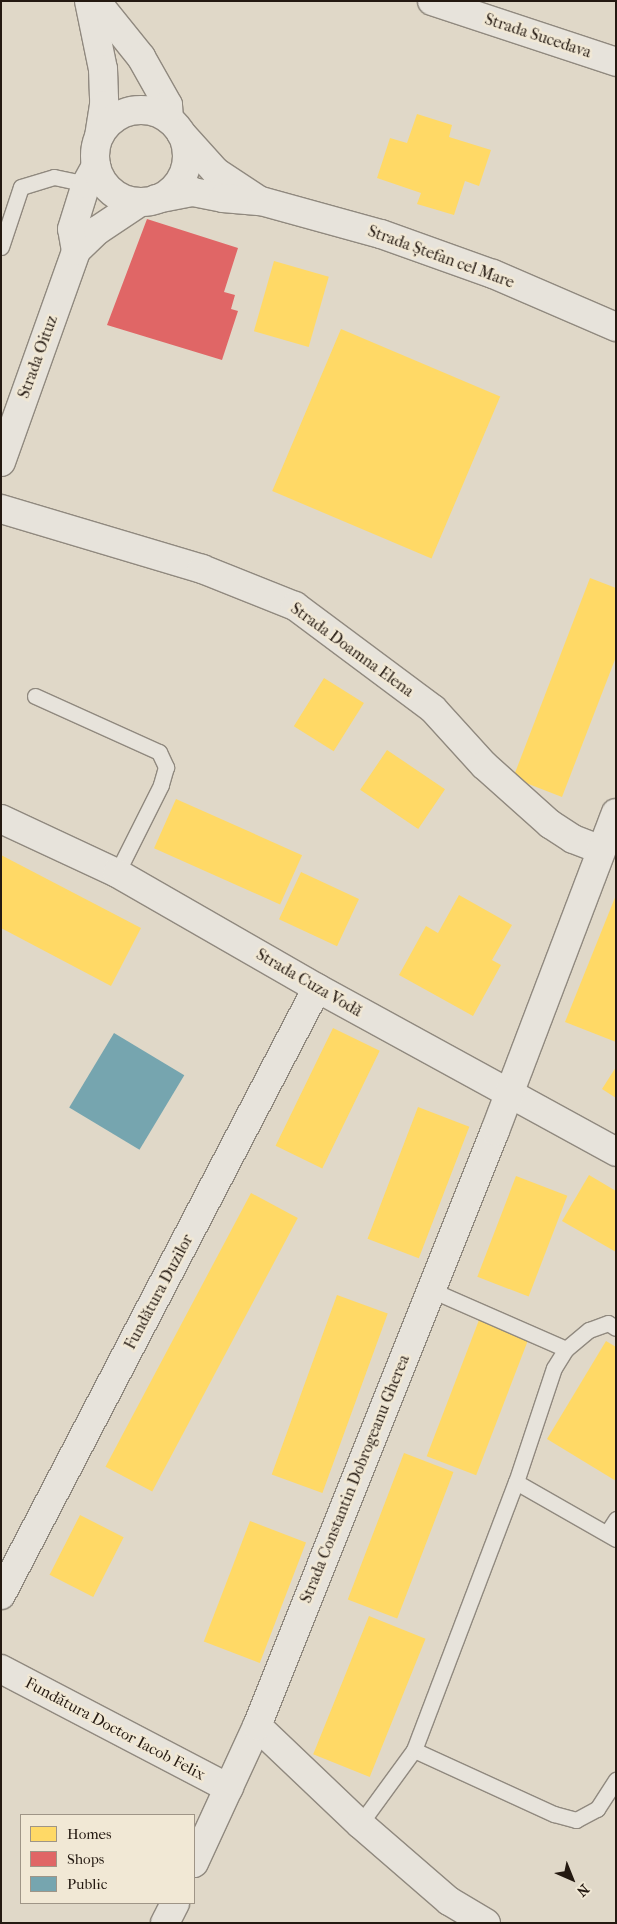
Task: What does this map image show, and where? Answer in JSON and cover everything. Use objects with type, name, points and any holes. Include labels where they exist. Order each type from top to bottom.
[{"type":"street","points":[[89,1],[103,69],[104,105],[100,136],[91,175],[102,180],[112,192],[125,199],[148,200],[168,193],[184,171],[185,145],[174,126],[168,105],[141,57],[96,1]]},
{"type":"street","name":"Strada Sucedava","points":[[432,1],[616,62]]},
{"type":"street","points":[[100,136],[107,124],[118,116],[130,111],[144,110],[157,113],[174,126]]},
{"type":"street","name":"Strada Ștefan cel Mare","points":[[174,126],[216,172],[261,201]]},
{"type":"street","name":"Strada Oituz","points":[[76,251],[72,230],[91,175]]},
{"type":"street","name":"Strada Ștefan cel Mare","points":[[148,200],[193,192],[224,198],[261,201],[381,234],[493,274],[616,327]]},
{"type":"street","name":"Strada Oituz","points":[[3,451],[76,251],[98,230],[148,200]]},
{"type":"street","name":"Strada Doamna Elena","points":[[1,509],[202,569],[295,606],[433,709],[484,765],[550,824],[573,839],[601,850]]},
{"type":"street","name":"Strada Constantin Dobrogeanu Gherea","points":[[195,1861],[257,1726],[510,1092],[616,813]]},
{"type":"street","name":"Strada Cuza Vodă","points":[[1,819],[117,874],[466,1071],[510,1092],[616,1152]]},
{"type":"street","name":"Fundătura Duzilor","points":[[1,1595],[318,988]]},
{"type":"street","name":"Fundătura Doctor Iacob Felix","points":[[1,1669],[230,1788]]},
{"type":"street","points":[[257,1726],[360,1824],[449,1901],[486,1923]]},
{"type":"street","points":[[165,1923],[174,1904]]},
{"type":"lane","points":[[1,247],[21,187],[54,177],[91,175]]},
{"type":"lane","points":[[35,696],[159,752],[166,767],[161,785],[117,874]]},
{"type":"lane","points":[[431,1290],[566,1348]]},
{"type":"lane","points":[[360,1824],[414,1750],[516,1482],[554,1368],[566,1348],[588,1330],[608,1323],[616,1328]]},
{"type":"lane","points":[[516,1482],[612,1536],[616,1519]]},
{"type":"lane","points":[[414,1750],[554,1814],[576,1820],[597,1809],[616,1780]]},
{"type":"building: Homes","points":[[417,114],[452,125],[449,137],[491,150],[479,186],[465,181],[454,215],[417,204],[421,193],[377,178],[390,138],[407,143]]},
{"type":"building: Homes","points":[[274,261],[329,277],[309,347],[254,331]]},
{"type":"building: Homes","points":[[341,329],[500,397],[431,559],[272,491]]},
{"type":"building: Homes","points":[[590,578],[616,588],[616,657],[562,797],[513,778]]},
{"type":"building: Homes","points":[[324,678],[364,703],[334,751],[294,726]]},
{"type":"building: Homes","points":[[387,750],[445,789],[418,829],[360,790]]},
{"type":"building: Homes","points":[[176,799],[302,855],[280,904],[154,848]]},
{"type":"building: Homes","points":[[1,855],[141,928],[111,986],[1,928]]},
{"type":"building: Homes","points":[[301,872],[359,899],[337,946],[279,919]]},
{"type":"building: Homes","points":[[459,895],[512,925],[492,960],[501,965],[473,1016],[399,975],[426,926],[438,933]]},
{"type":"building: Homes","points":[[616,895],[616,1042],[565,1022]]},
{"type":"building: Homes","points":[[333,1028],[380,1051],[322,1169],[276,1146]]},
{"type":"building: Homes","points":[[616,1067],[616,1098],[602,1089]]},
{"type":"building: Homes","points":[[418,1107],[469,1127],[419,1258],[367,1239]]},
{"type":"building: Homes","points":[[589,1175],[616,1191],[616,1252],[562,1221]]},
{"type":"building: Homes","points":[[516,1176],[567,1196],[529,1297],[477,1277]]},
{"type":"building: Homes","points":[[251,1193],[298,1218],[152,1492],[105,1467]]},
{"type":"building: Homes","points":[[337,1295],[388,1313],[322,1493],[272,1474]]},
{"type":"building: Homes","points":[[479,1320],[528,1339],[476,1475],[427,1456]]},
{"type":"building: Homes","points":[[606,1341],[616,1347],[616,1481],[547,1439]]},
{"type":"building: Homes","points":[[404,1453],[453,1472],[397,1619],[348,1600]]},
{"type":"building: Homes","points":[[80,1515],[124,1537],[93,1597],[50,1575]]},
{"type":"building: Homes","points":[[250,1521],[306,1543],[260,1663],[204,1641]]},
{"type":"building: Homes","points":[[369,1616],[426,1639],[370,1777],[313,1754]]},
{"type":"building: Shops","points":[[147,219],[238,248],[224,292],[235,295],[231,309],[238,311],[222,360],[107,325]]},
{"type":"building: Public","points":[[114,1033],[184,1075],[139,1150],[69,1108]]}]
